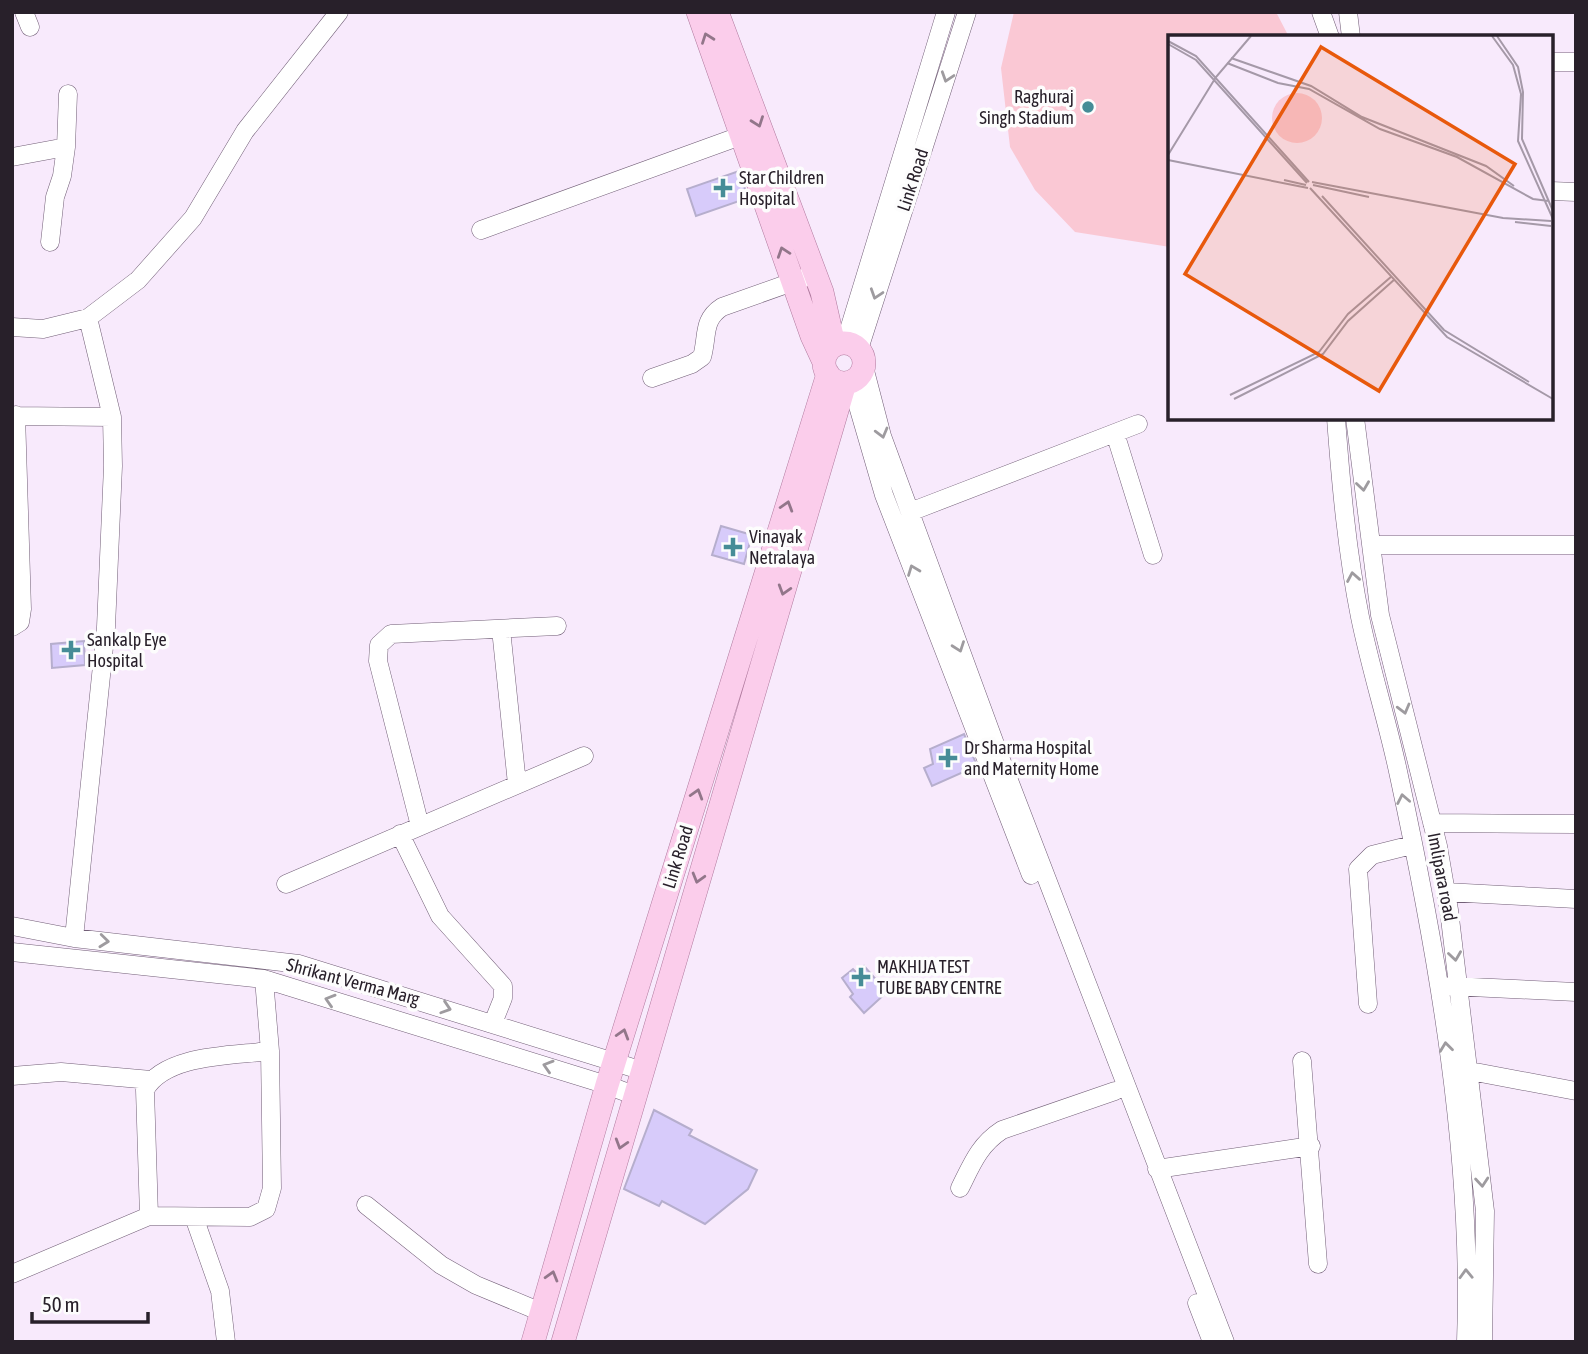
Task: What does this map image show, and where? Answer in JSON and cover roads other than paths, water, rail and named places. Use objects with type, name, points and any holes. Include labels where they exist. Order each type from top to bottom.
[{"type":"main road","points":[[698,12],[793,283],[844,363]]},
{"type":"main road","points":[[717,12],[815,274],[844,363]]},
{"type":"main road","name":"Link Road","points":[[563,1342],[636,1096],[844,363]]},
{"type":"main road","name":"Link Road","points":[[533,1342],[611,1074],[844,363]]},
{"type":"street","points":[[12,327],[43,329],[88,318],[138,279],[192,218],[245,131],[340,12]]},
{"type":"street","name":"Link Road","points":[[844,363],[946,12]]},
{"type":"street","name":"Link Road","points":[[844,363],[967,12]]},
{"type":"street","points":[[1321,12],[1329,35]]},
{"type":"street","points":[[1348,12],[1351,35]]},
{"type":"street","points":[[1553,62],[1576,62]]},
{"type":"street","points":[[50,242],[55,197],[62,176],[66,146],[68,94]]},
{"type":"street","points":[[481,230],[743,135]]},
{"type":"street","points":[[12,158],[66,146]]},
{"type":"street","points":[[1553,191],[1576,192]]},
{"type":"street","points":[[652,377],[692,364],[702,357],[706,342],[705,327],[711,314],[722,307],[815,274]]},
{"type":"street","points":[[74,938],[106,627],[112,416],[88,318]]},
{"type":"street","points":[[844,363],[883,436],[998,752],[1225,1342]]},
{"type":"street","points":[[844,363],[884,495],[1212,1342]]},
{"type":"street","points":[[12,627],[20,622],[22,609],[14,416],[112,416]]},
{"type":"street","name":"Imlipara road","points":[[1336,420],[1350,556],[1360,617],[1399,776],[1426,909],[1437,985],[1464,1212],[1466,1342]]},
{"type":"street","name":"Imlipara road","points":[[1355,420],[1380,615],[1432,823],[1446,892],[1460,986],[1485,1211],[1483,1342]]},
{"type":"street","points":[[911,512],[1138,424]]},
{"type":"street","points":[[1115,433],[1153,555]]},
{"type":"street","points":[[1371,545],[1576,545]]},
{"type":"street","points":[[420,826],[378,661],[379,645],[391,634],[557,626]]},
{"type":"street","points":[[501,629],[517,784]]},
{"type":"street","points":[[286,884],[584,756]]},
{"type":"street","points":[[1432,823],[1576,824]]},
{"type":"street","points":[[400,834],[440,916],[503,986],[503,998],[493,1023]]},
{"type":"street","points":[[1368,1004],[1358,869],[1372,855],[1412,845]]},
{"type":"street","points":[[1446,892],[1576,899]]},
{"type":"street","name":"Shrikant Verma Marg","points":[[12,926],[74,938],[299,964],[493,1023],[611,1074],[636,1096]]},
{"type":"street","name":"Shrikant Verma Marg","points":[[12,952],[264,979],[611,1074],[643,1071]]},
{"type":"street","points":[[12,1274],[149,1216],[250,1217],[266,1209],[271,1201],[270,1051],[264,979]]},
{"type":"street","points":[[1437,985],[1576,992]]},
{"type":"street","points":[[149,1216],[145,1090],[151,1080],[169,1066],[270,1051]]},
{"type":"street","points":[[1302,1061],[1311,1146],[1318,1264]]},
{"type":"street","points":[[1470,1071],[1576,1091]]},
{"type":"street","points":[[12,1076],[61,1072],[151,1080]]},
{"type":"street","points":[[960,1188],[981,1146],[989,1138],[1002,1130],[1115,1091]]},
{"type":"street","points":[[1157,1169],[1311,1146]]},
{"type":"street","points":[[366,1205],[441,1265],[476,1285],[541,1312]]},
{"type":"street","points":[[194,1217],[220,1291],[226,1342]]},
{"type":"place","name":"Raghuraj Singh Stadium","points":[[1088,107]]},
{"type":"place","name":"Star Children Hospital","points":[[723,188]]},
{"type":"place","name":"Vinayak Netralaya","points":[[733,547]]},
{"type":"place","name":"Sankalp Eye Hospital","points":[[71,650]]},
{"type":"place","name":"Dr Sharma Hospital and Maternity Home","points":[[948,758]]},
{"type":"place","name":"MAKHIJA TEST TUBE BABY CENTRE","points":[[861,977]]}]
